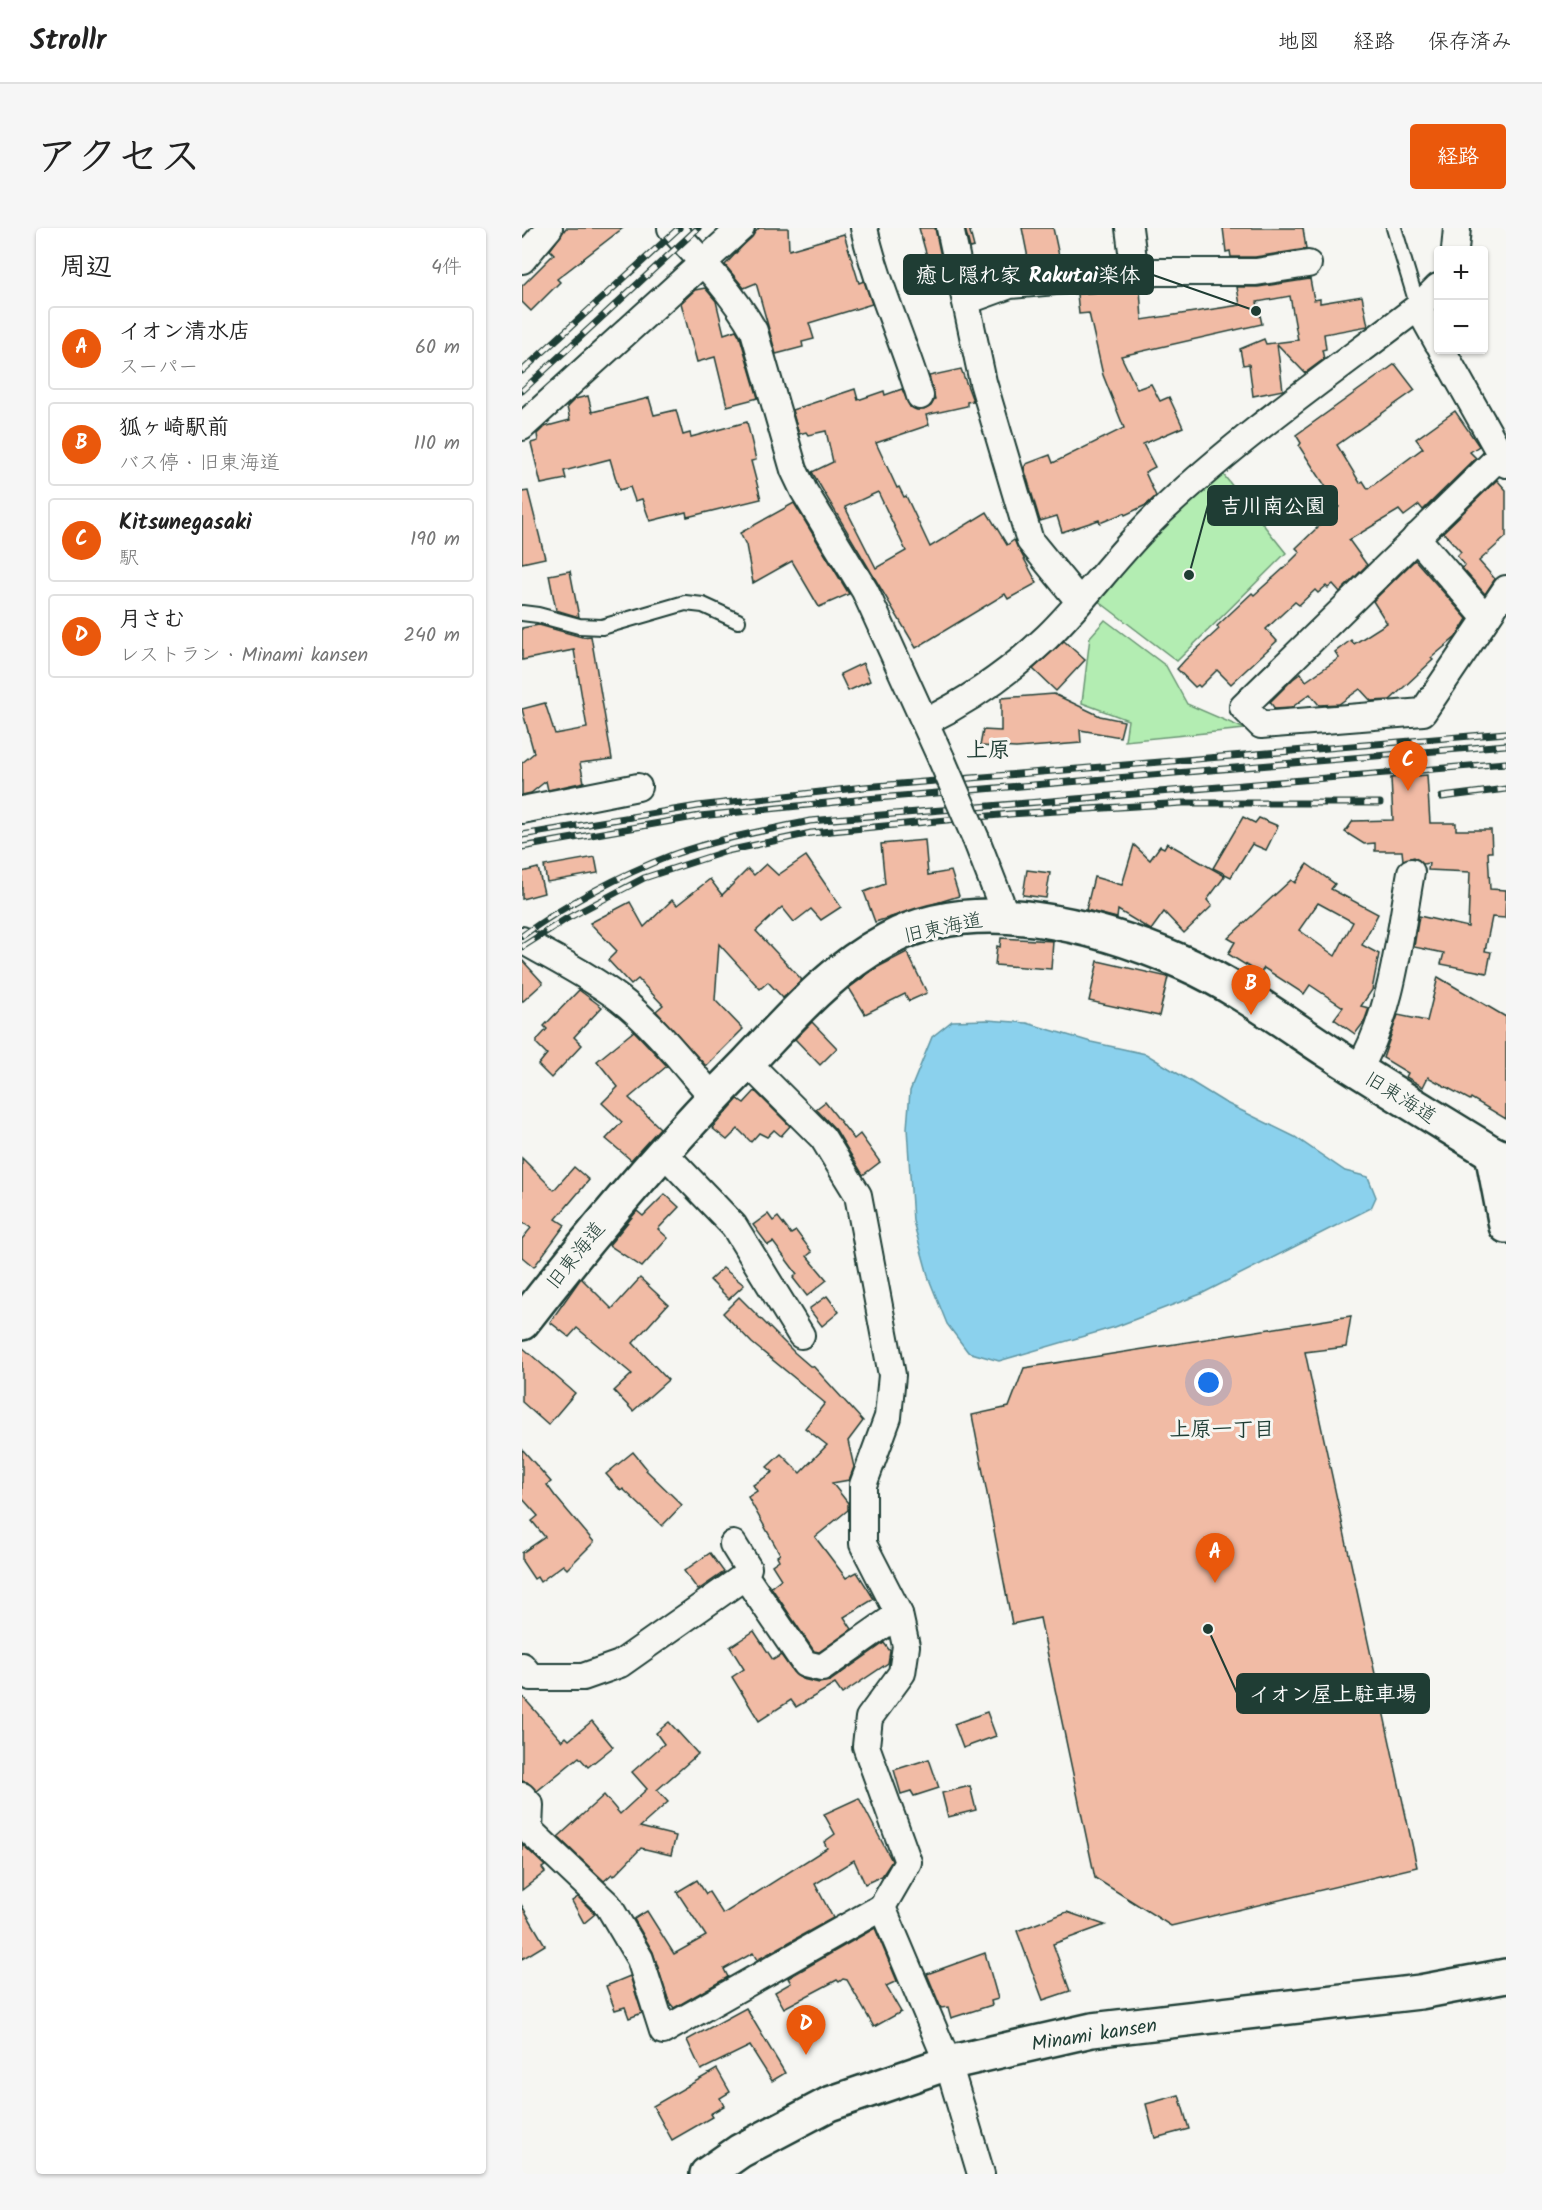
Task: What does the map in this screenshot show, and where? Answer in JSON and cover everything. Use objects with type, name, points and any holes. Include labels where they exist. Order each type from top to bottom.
[{"type":"street","points":[[522,260],[549,228]]},
{"type":"street","points":[[671,228],[704,264],[754,331],[794,470],[804,491],[866,591],[976,839],[1006,916]]},
{"type":"street","points":[[522,426],[704,264],[741,228]]},
{"type":"street","points":[[864,228],[888,308],[905,345],[920,396]]},
{"type":"street","points":[[950,228],[982,382],[1030,540],[1079,601]]},
{"type":"street","points":[[1129,228],[1135,274]]},
{"type":"street","points":[[1455,246],[1457,228]]},
{"type":"street","points":[[966,301],[1010,285],[1135,274],[1247,273],[1308,264]]},
{"type":"street","points":[[925,722],[966,702],[1000,677],[1047,637],[1128,542],[1167,505],[1274,418],[1418,307],[1434,291]]},
{"type":"street","points":[[1418,307],[1434,336]]},
{"type":"street","points":[[1444,354],[1503,459],[1416,537],[1243,707],[1261,725],[1423,712],[1506,589]]},
{"type":"street","points":[[1416,537],[1485,617]]},
{"type":"street","points":[[522,810],[638,787]]},
{"type":"street","points":[[1358,1070],[1374,1045],[1394,966],[1411,872]]},
{"type":"street","name":"旧東海道","points":[[522,1323],[583,1244],[662,1151],[802,1003],[855,961],[888,939],[917,928],[970,917],[1006,916],[1116,936],[1187,964],[1272,1014],[1358,1070],[1499,1156]]},
{"type":"street","points":[[522,940],[583,974],[622,1000],[668,1046],[712,1096]]},
{"type":"street","points":[[522,1796],[530,1805],[529,1830],[608,1905],[619,1923],[640,1959],[663,2031],[882,1907],[908,1862],[866,1746],[869,1718],[902,1673],[906,1646],[899,1614],[863,1544],[863,1485],[888,1417],[892,1375],[858,1195],[823,1138],[747,1062]]},
{"type":"street","points":[[662,1151],[734,1226],[801,1335]]},
{"type":"street","points":[[1499,1156],[1506,1226]]},
{"type":"street","points":[[522,1666],[531,1677],[583,1677],[620,1664],[745,1576],[748,1568],[733,1544]]},
{"type":"street","points":[[745,1576],[805,1664],[822,1668],[899,1614]]},
{"type":"street","points":[[882,1907],[948,2063],[981,2174]]},
{"type":"street","name":"Minami kansen","points":[[706,2174],[740,2151],[829,2104],[948,2063],[1092,2030],[1420,1992],[1506,1976]]},
{"type":"lane","points":[[1394,228],[1418,307]]},
{"type":"lane","points":[[522,614],[538,615],[579,626],[602,627],[685,603],[703,605],[738,621]]},
{"type":"green space","points":[[1222,473],[1286,553],[1177,661],[1093,597],[1171,517]]},
{"type":"green space","points":[[1105,620],[1166,666],[1187,704],[1245,729],[1125,741],[1128,720],[1082,703],[1090,637]]},
{"type":"water","points":[[987,1020],[1027,1023],[1091,1042],[1146,1054],[1224,1102],[1295,1137],[1345,1171],[1368,1177],[1376,1197],[1371,1208],[1201,1294],[1115,1327],[999,1361],[968,1352],[947,1324],[929,1279],[913,1221],[907,1128],[910,1091],[932,1037],[952,1021]]},
{"type":"building","points":[[566,228],[623,228],[557,279],[560,282],[531,311],[522,302],[522,286],[554,254],[550,250]]},
{"type":"building","points":[[759,228],[788,228],[789,250],[844,234],[859,283],[864,281],[872,304],[809,323],[814,339],[802,342],[803,347],[776,354],[756,283],[744,288],[725,265]]},
{"type":"building","points":[[919,228],[935,228],[941,257],[928,260]]},
{"type":"building","points":[[965,228],[969,228],[974,247],[970,248]]},
{"type":"building","points":[[1022,228],[1053,228],[1061,265],[1030,268]]},
{"type":"building","points":[[1223,228],[1303,228],[1306,249],[1255,257],[1231,257],[1230,251],[1226,252]]},
{"type":"building","points":[[1310,279],[1314,300],[1320,299],[1320,303],[1362,296],[1368,326],[1324,334],[1326,349],[1322,350],[1324,359],[1305,373],[1277,344],[1283,390],[1253,396],[1249,364],[1243,365],[1240,349],[1264,339],[1266,344],[1298,340],[1290,296],[1257,302],[1262,324],[1121,356],[1137,389],[1151,384],[1160,401],[1169,397],[1183,427],[1143,444],[1155,467],[1145,472],[1156,496],[1146,505],[1125,515],[1124,513],[1100,523],[1099,520],[1062,532],[1057,516],[1040,521],[1024,468],[1026,464],[1050,455],[1053,463],[1124,428],[1103,375],[1089,313],[1079,314],[1077,294],[1140,289],[1142,320],[1240,305],[1237,287],[1258,287]]},
{"type":"building","points":[[705,288],[716,301],[724,334],[736,330],[740,337],[758,398],[727,406],[715,357],[697,362],[681,303],[695,290]]},
{"type":"building","points":[[1395,364],[1415,390],[1337,445],[1360,483],[1363,481],[1368,489],[1423,448],[1416,439],[1455,411],[1479,446],[1470,452],[1476,458],[1423,510],[1419,505],[1404,516],[1399,510],[1349,540],[1367,565],[1340,592],[1333,584],[1328,588],[1326,586],[1318,593],[1315,590],[1299,605],[1295,602],[1266,629],[1277,641],[1231,684],[1217,670],[1200,687],[1198,685],[1195,687],[1177,669],[1219,629],[1217,626],[1300,552],[1296,548],[1339,507],[1299,446],[1301,443],[1296,435]]},
{"type":"building","points":[[961,369],[973,401],[967,402],[967,406],[926,415],[929,425],[876,443],[897,488],[899,487],[904,497],[906,496],[930,547],[987,512],[1007,545],[1014,540],[1037,583],[1008,599],[1005,594],[916,648],[812,472],[833,462],[826,431],[808,435],[806,432],[799,434],[792,410],[855,389],[858,400],[884,391],[885,395],[902,389],[910,407],[924,410],[931,406],[935,399],[929,376]],"holes":[[[878,492],[906,551],[876,568],[845,507]]]},
{"type":"building","points":[[588,396],[592,412],[649,398],[654,415],[676,410],[683,435],[690,433],[691,437],[747,422],[756,460],[751,461],[761,499],[687,517],[686,512],[650,521],[642,499],[635,501],[630,487],[619,490],[610,459],[564,471],[566,479],[541,484],[531,443],[538,441],[537,434],[544,427],[570,420],[567,407],[575,399]]},
{"type":"building","points":[[1497,480],[1506,490],[1506,537],[1479,561],[1495,579],[1485,594],[1462,568],[1465,565],[1457,556],[1461,552],[1443,532]]},
{"type":"building","points":[[528,491],[545,558],[522,563],[522,492]]},
{"type":"building","points":[[794,503],[849,594],[819,607],[792,561],[753,583],[746,545],[740,533]]},
{"type":"building","points":[[1415,560],[1467,619],[1456,637],[1431,658],[1433,660],[1390,700],[1371,701],[1360,689],[1339,704],[1319,705],[1310,694],[1291,708],[1275,709],[1270,702],[1293,679],[1301,673],[1306,681],[1339,658],[1335,652],[1351,640],[1354,644],[1387,623],[1373,601]]},
{"type":"building","points":[[570,571],[579,617],[556,610],[549,575]]},
{"type":"building","points":[[539,625],[582,637],[591,636],[612,759],[580,763],[584,782],[548,790],[546,781],[531,793],[522,795],[522,763],[534,753],[522,709],[545,703],[555,734],[587,728],[574,650],[522,660],[522,628]]},
{"type":"building","points":[[1064,641],[1085,660],[1056,691],[1033,669]]},
{"type":"building","points":[[863,663],[870,681],[848,691],[840,674]]},
{"type":"building","points":[[1054,694],[1100,716],[1124,721],[1120,737],[1080,730],[1081,743],[1016,748],[980,746],[983,730],[1001,731],[1001,698]]},
{"type":"building","points":[[1427,775],[1430,823],[1456,823],[1456,830],[1491,830],[1492,852],[1488,852],[1490,889],[1506,890],[1505,918],[1492,917],[1485,951],[1491,952],[1487,973],[1441,964],[1444,953],[1414,947],[1419,916],[1468,927],[1470,872],[1428,870],[1429,863],[1423,864],[1414,857],[1403,860],[1402,851],[1375,851],[1375,843],[1364,844],[1345,832],[1353,821],[1393,820],[1391,778]]},
{"type":"building","points":[[1243,817],[1255,823],[1259,818],[1278,826],[1266,850],[1252,844],[1231,877],[1213,868]]},
{"type":"building","points":[[925,840],[928,875],[951,871],[959,896],[875,922],[864,892],[885,884],[881,844]]},
{"type":"building","points":[[1167,843],[1225,876],[1207,900],[1212,906],[1184,933],[1164,912],[1151,930],[1118,910],[1117,918],[1086,910],[1094,877],[1122,885],[1134,845],[1150,860],[1160,846],[1164,848]]},
{"type":"building","points":[[806,856],[841,907],[821,920],[811,909],[794,922],[782,907],[756,931],[802,980],[783,998],[768,982],[760,989],[719,944],[715,1000],[743,1029],[706,1066],[656,1011],[663,1005],[638,979],[631,985],[608,960],[617,951],[590,923],[630,902],[644,927],[672,900],[677,905],[710,879],[722,895],[748,869],[754,875],[766,864],[778,875]]},
{"type":"building","points":[[595,857],[598,873],[547,882],[544,866]]},
{"type":"building","points":[[1307,864],[1335,884],[1331,889],[1378,914],[1362,945],[1379,954],[1372,990],[1361,1006],[1369,1008],[1364,1022],[1355,1034],[1334,1019],[1343,1007],[1310,985],[1304,994],[1264,968],[1260,974],[1228,954],[1235,942],[1228,938],[1291,880],[1295,883]],"holes":[[[1318,903],[1353,922],[1335,956],[1299,930]]]},
{"type":"building","points":[[538,868],[544,893],[522,899],[522,872]]},
{"type":"building","points":[[1027,870],[1050,873],[1046,898],[1023,895]]},
{"type":"building","points":[[1001,938],[1053,941],[1051,969],[995,965],[997,946],[1000,947]]},
{"type":"building","points":[[907,952],[927,993],[909,1001],[905,994],[865,1014],[849,988],[876,968]]},
{"type":"building","points":[[522,960],[543,983],[522,1002]]},
{"type":"building","points":[[1098,961],[1168,977],[1159,1016],[1089,1001]]},
{"type":"building","points":[[1438,977],[1506,1017],[1506,1119],[1471,1098],[1470,1100],[1428,1077],[1423,1087],[1406,1077],[1408,1073],[1383,1058],[1398,1015],[1427,1021]]},
{"type":"building","points":[[579,990],[602,1007],[574,1037],[582,1045],[551,1078],[538,1065],[547,1054],[537,1044],[537,1040],[547,1029],[544,1026]]},
{"type":"building","points":[[812,1022],[837,1048],[820,1065],[795,1039]]},
{"type":"building","points":[[634,1031],[667,1066],[629,1098],[660,1128],[631,1160],[606,1139],[622,1122],[602,1103],[618,1087],[597,1061]]},
{"type":"building","points":[[755,1091],[790,1126],[781,1136],[774,1130],[767,1137],[759,1133],[751,1142],[738,1129],[727,1140],[712,1128],[738,1099],[744,1103]]},
{"type":"building","points":[[825,1102],[854,1139],[860,1134],[880,1162],[863,1175],[836,1130],[816,1109]]},
{"type":"building","points":[[522,1158],[554,1190],[574,1167],[589,1180],[556,1219],[565,1225],[534,1267],[522,1257],[522,1239],[531,1228],[522,1222]]},
{"type":"building","points":[[665,1194],[679,1207],[658,1229],[668,1238],[642,1267],[609,1245],[637,1211],[643,1216]]},
{"type":"building","points":[[768,1214],[773,1221],[778,1217],[791,1234],[796,1231],[812,1252],[807,1256],[827,1280],[807,1296],[793,1278],[797,1274],[773,1242],[768,1245],[753,1225]]},
{"type":"building","points":[[723,1268],[744,1285],[729,1299],[710,1280]]},
{"type":"building","points":[[581,1278],[612,1309],[640,1278],[668,1304],[633,1343],[668,1380],[633,1411],[614,1391],[632,1374],[577,1328],[569,1337],[550,1322]]},
{"type":"building","points":[[827,1296],[839,1312],[822,1326],[809,1309]]},
{"type":"building","points":[[739,1297],[795,1353],[813,1366],[863,1421],[848,1441],[854,1467],[849,1480],[832,1483],[848,1503],[848,1510],[815,1537],[846,1578],[857,1572],[874,1599],[844,1617],[852,1629],[819,1652],[814,1651],[771,1587],[781,1579],[772,1565],[779,1560],[777,1556],[780,1554],[748,1497],[757,1491],[753,1485],[773,1472],[767,1467],[781,1454],[800,1473],[827,1445],[805,1428],[825,1403],[752,1343],[723,1313]]},
{"type":"building","points":[[1351,1316],[1346,1347],[1305,1352],[1417,1867],[1171,1926],[1095,1878],[1040,1618],[1012,1624],[972,1415],[1009,1407],[1024,1368]]},
{"type":"building","points":[[522,1347],[575,1393],[548,1425],[522,1402]]},
{"type":"building","points":[[522,1449],[551,1482],[547,1485],[594,1542],[567,1569],[563,1565],[540,1582],[537,1577],[534,1579],[522,1561],[522,1553],[545,1537],[532,1521],[538,1516],[522,1498]]},
{"type":"building","points":[[633,1452],[646,1470],[682,1505],[662,1526],[623,1489],[621,1491],[606,1474]]},
{"type":"building","points":[[710,1553],[724,1572],[698,1590],[684,1571]]},
{"type":"building","points":[[754,1631],[773,1660],[781,1655],[793,1672],[802,1679],[819,1683],[830,1681],[884,1643],[890,1651],[888,1663],[842,1694],[835,1684],[796,1707],[791,1700],[759,1721],[732,1677],[744,1669],[730,1647]]},
{"type":"building","points":[[522,1696],[562,1741],[566,1737],[569,1740],[592,1721],[613,1747],[588,1767],[579,1757],[537,1791],[527,1782],[522,1781]]},
{"type":"building","points":[[987,1712],[996,1736],[963,1748],[954,1724]]},
{"type":"building","points":[[669,1722],[698,1754],[657,1790],[668,1802],[640,1827],[676,1836],[671,1855],[641,1848],[614,1876],[612,1874],[604,1881],[558,1837],[604,1795],[620,1814],[647,1789],[632,1772],[664,1744],[656,1733]]},
{"type":"building","points":[[929,1759],[939,1788],[914,1796],[911,1791],[901,1794],[894,1770]]},
{"type":"building","points":[[970,1786],[976,1810],[948,1817],[942,1793]]},
{"type":"building","points":[[859,1798],[892,1861],[882,1876],[865,1884],[854,1860],[815,1884],[833,1918],[757,1960],[753,1953],[724,1969],[728,1977],[674,2008],[669,2002],[653,1952],[634,1919],[647,1911],[674,1954],[706,1936],[677,1892],[697,1880],[706,1894],[709,1892],[723,1914],[827,1848],[824,1842],[835,1834],[824,1814]]},
{"type":"building","points":[[522,1844],[545,1866],[542,1868],[545,1872],[522,1890]]},
{"type":"building","points":[[578,1897],[595,1914],[584,1923],[572,1901]]},
{"type":"building","points":[[522,1906],[545,1945],[522,1959]]},
{"type":"building","points":[[1067,1912],[1105,1925],[1053,1944],[1070,1991],[1043,2000],[1017,1931]]},
{"type":"building","points":[[875,1928],[897,1981],[886,1986],[901,2012],[874,2027],[847,1980],[843,1979],[784,2008],[775,1992],[791,1983],[788,1978]]},
{"type":"building","points":[[985,1953],[998,1999],[991,2001],[992,2005],[951,2018],[948,2007],[941,2008],[927,1974]]},
{"type":"building","points":[[630,1976],[642,2013],[629,2018],[625,2007],[615,2010],[606,1986]]},
{"type":"building","points":[[746,2008],[785,2073],[772,2081],[750,2046],[701,2070],[687,2040]]},
{"type":"building","points":[[717,2069],[730,2092],[720,2098],[724,2106],[710,2114],[712,2117],[672,2140],[653,2106]]},
{"type":"building","points":[[1179,2095],[1189,2129],[1155,2138],[1146,2104]]},
{"type":"railway","points":[[522,371],[679,228]]},
{"type":"railway","points":[[522,391],[698,228]]},
{"type":"railway","points":[[522,835],[698,806],[864,787],[1506,733]]},
{"type":"railway","points":[[522,847],[700,816],[866,799],[1506,745]]},
{"type":"railway","points":[[522,936],[557,912],[594,891],[672,855],[723,840],[810,821],[1506,763]]},
{"type":"railway","points":[[1442,797],[1506,789]]},
{"type":"railway","points":[[522,947],[566,919],[644,878],[727,851],[811,833],[1010,814],[1183,803],[1380,803]]},
{"type":"place","name":"癒し隠れ家 Rakutai楽体","points":[[1256,311]]},
{"type":"place","name":"吉川南公園","points":[[1189,575]]},
{"type":"place","name":"Kitsunegasaki","points":[[1408,791]]},
{"type":"place","name":"狐ヶ崎駅前","points":[[1251,1015]]},
{"type":"place","name":"イオン清水店","points":[[1215,1583]]},
{"type":"place","name":"イオン屋上駐車場","points":[[1208,1629]]},
{"type":"place","name":"月さむ","points":[[806,2055]]},
{"type":"district","name":"上原","points":[[988,749]]},
{"type":"district","name":"上原一丁目","points":[[1222,1429]]}]
